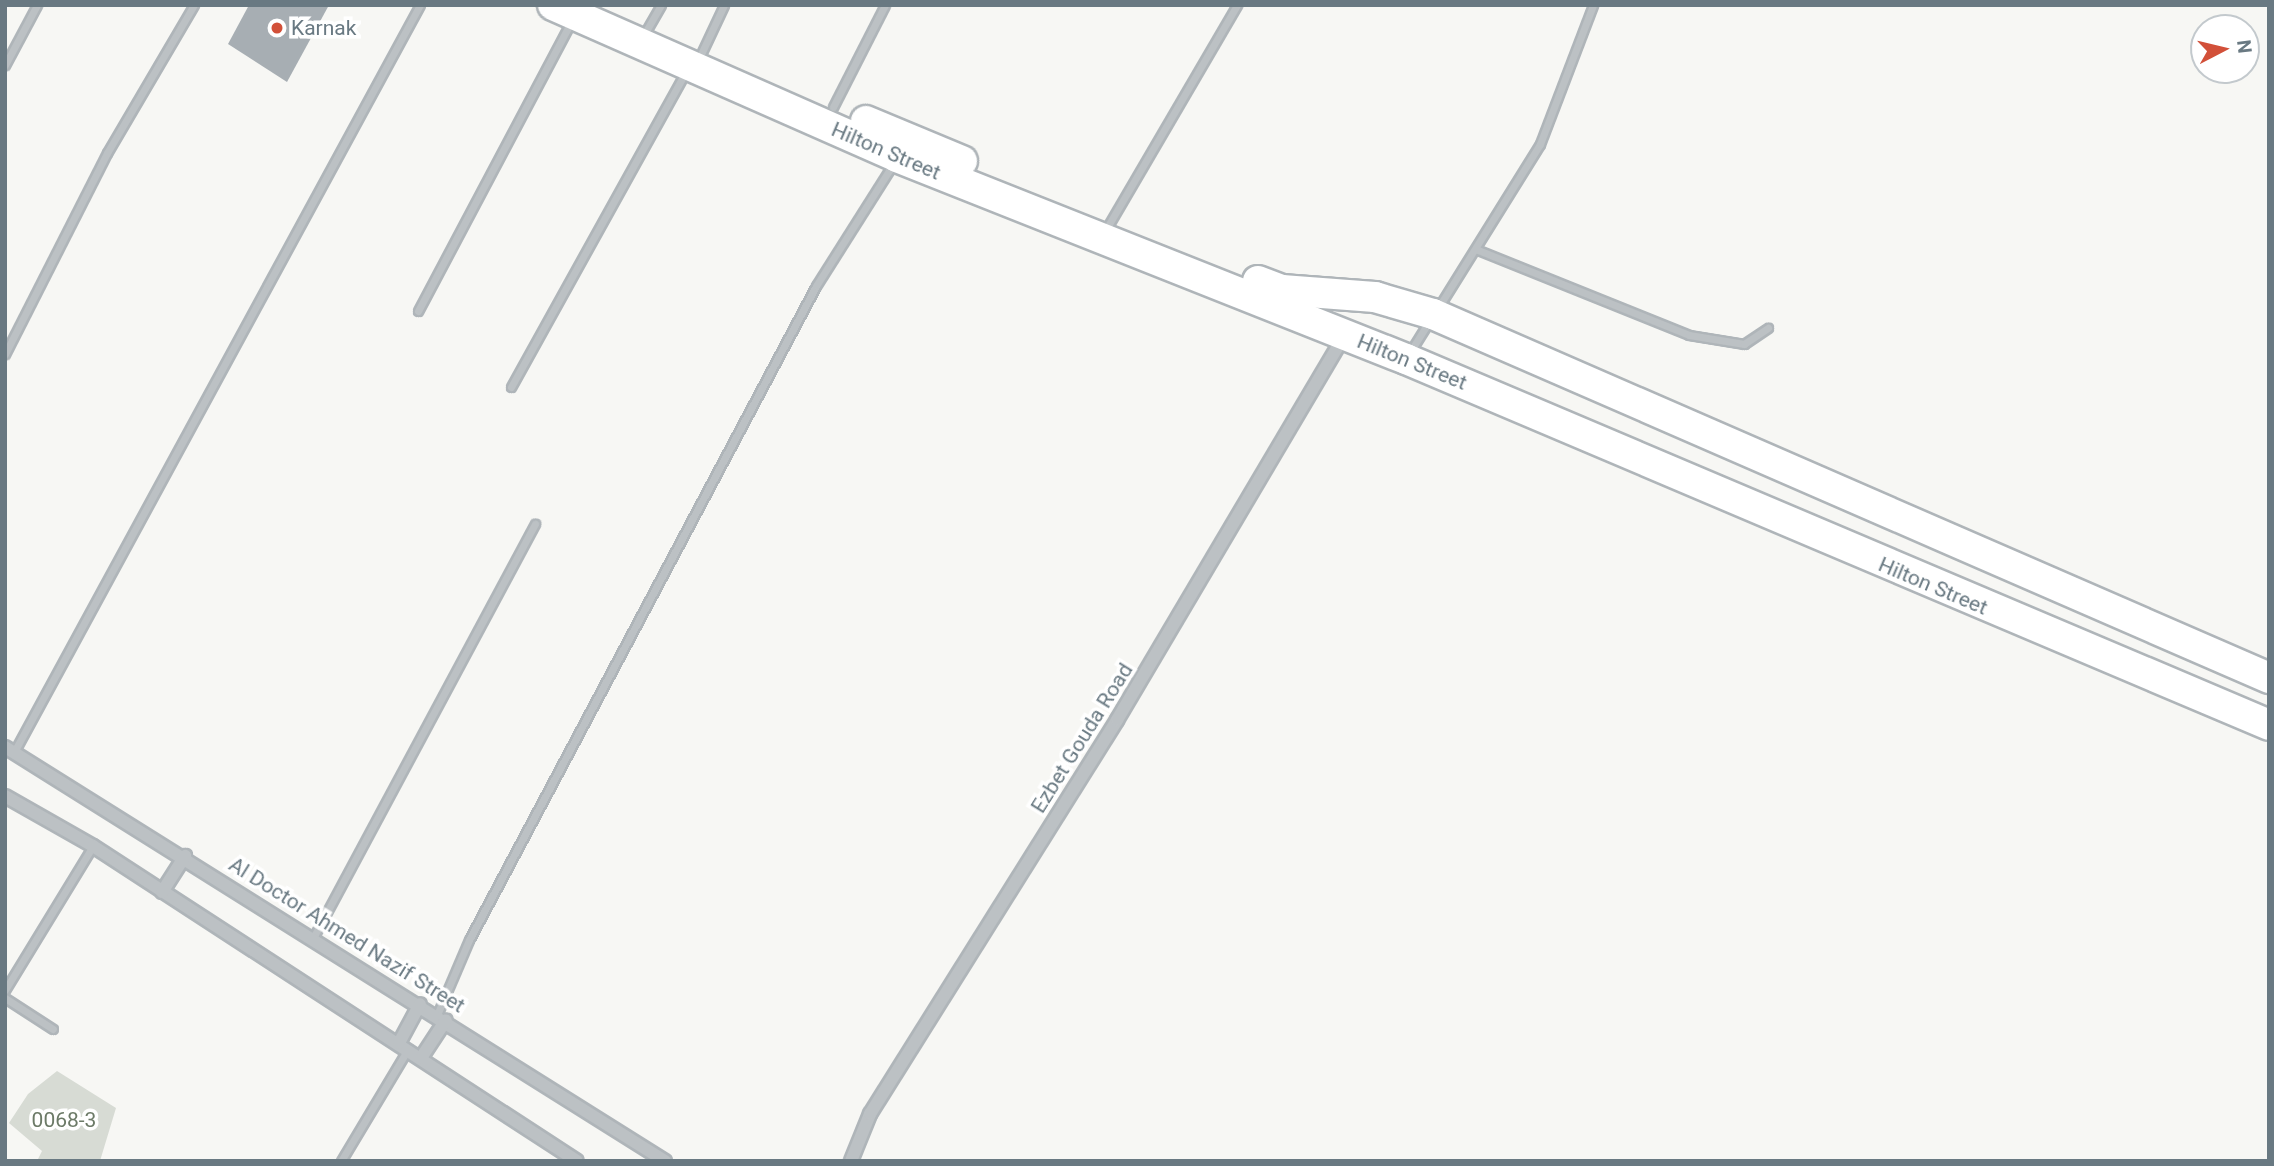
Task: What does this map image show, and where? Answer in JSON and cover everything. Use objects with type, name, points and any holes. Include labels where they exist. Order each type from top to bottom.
[{"type":"main road","name":"Hilton Street","points":[[576,9],[649,26],[695,60],[903,150],[1105,230],[2269,725]]},
{"type":"main road","name":"Hilton Street","points":[[695,60],[833,107],[903,150]]},
{"type":"main road","name":"Hilton Street","points":[[1105,230],[1282,290],[1375,297],[1433,314],[2269,678]]},
{"type":"street","points":[[5,65],[37,5]]},
{"type":"street","points":[[5,354],[107,153],[194,5]]},
{"type":"street","points":[[10,749],[420,5]]},
{"type":"street","points":[[510,387],[724,5]]},
{"type":"street","points":[[833,107],[885,5]]},
{"type":"street","points":[[1105,230],[1237,5]]},
{"type":"street","points":[[1406,359],[1433,314],[1478,250],[1540,144],[1593,5]]},
{"type":"street","points":[[418,311],[576,9]]},
{"type":"street","points":[[421,1058],[441,1017],[469,940],[816,286],[903,150]]},
{"type":"street","points":[[1478,250],[1689,335],[1744,344],[1768,328]]},
{"type":"street","name":"Ezbet Gouda Road","points":[[851,1161],[870,1114],[1117,720],[1345,334]]},
{"type":"street","points":[[313,938],[536,524]]},
{"type":"street","name":"Al Doctor Ahmed Nazif Street","points":[[10,749],[441,1017],[665,1161]]},
{"type":"street","points":[[5,796],[93,846],[577,1161]]},
{"type":"street","points":[[5,990],[93,846]]},
{"type":"street","points":[[162,892],[185,856]]},
{"type":"street","points":[[5,998],[54,1029]]},
{"type":"street","points":[[341,1161],[403,1046],[420,1004]]},
{"type":"green space","name":"0068-3","points":[[57,1071],[116,1108],[100,1161],[37,1161],[42,1151],[9,1123],[28,1094]]},
{"type":"building","name":"Karnak","points":[[249,5],[329,5],[287,82],[228,44]]},
{"type":"place","name":"Karnak","points":[[277,28]]}]
